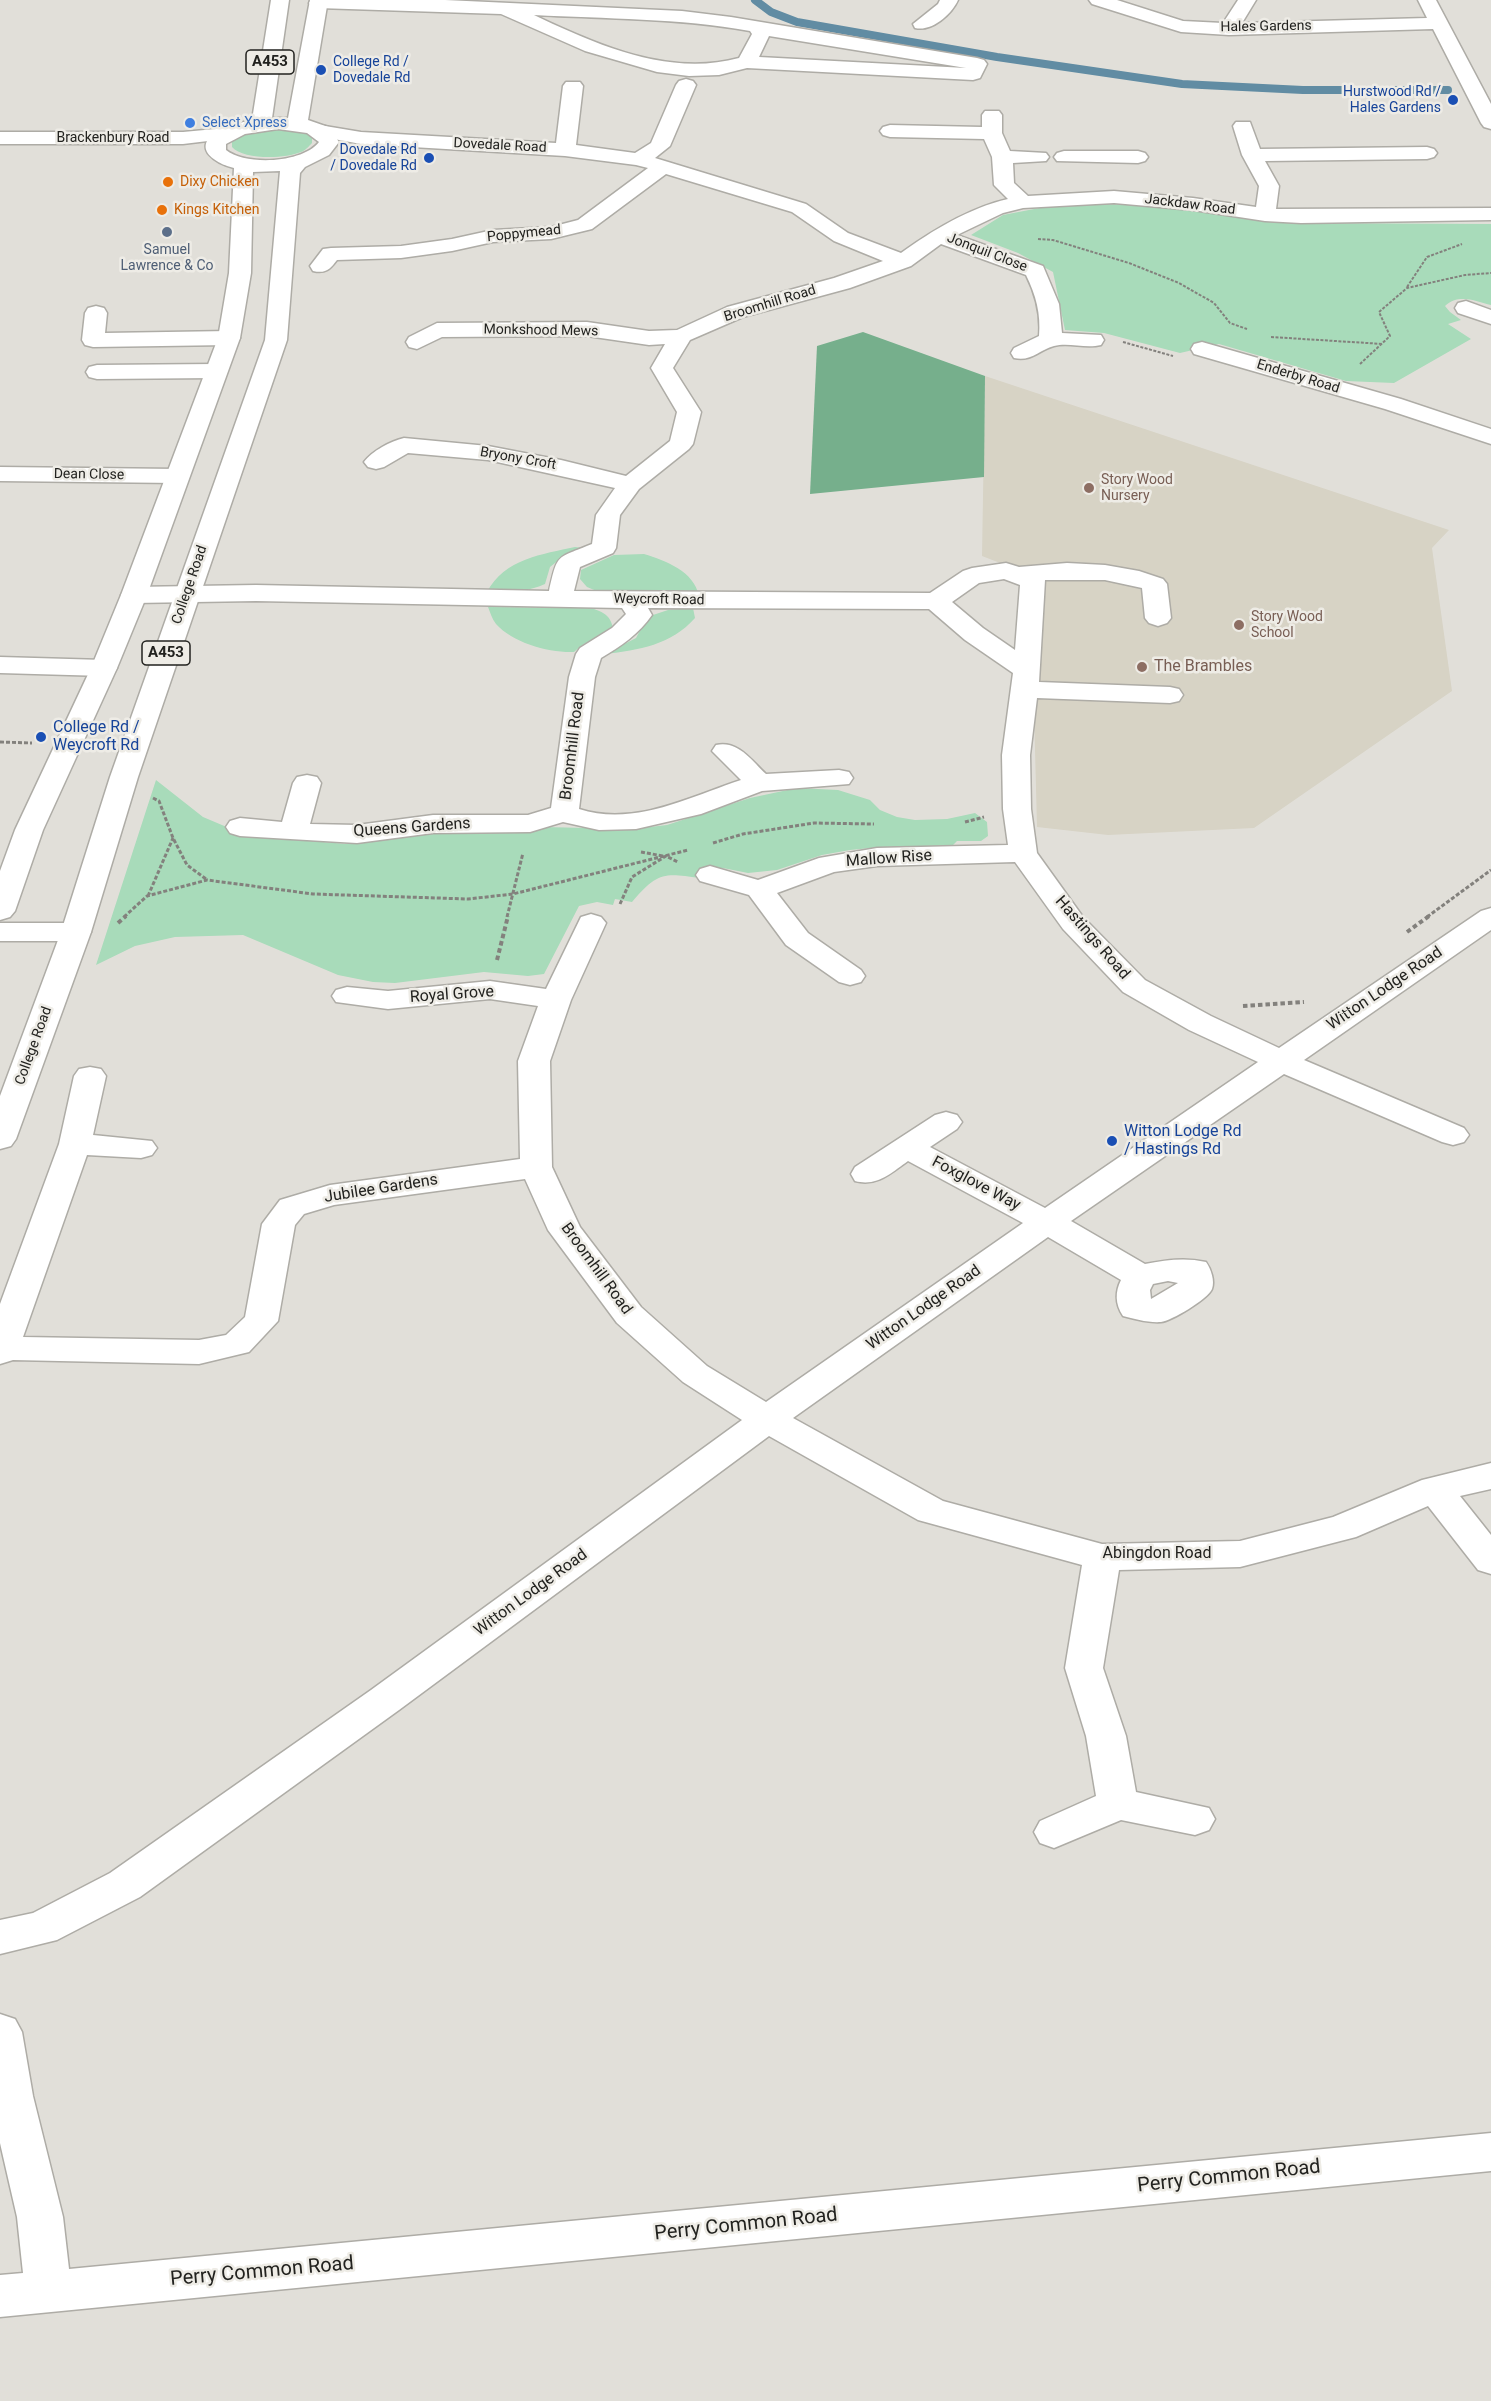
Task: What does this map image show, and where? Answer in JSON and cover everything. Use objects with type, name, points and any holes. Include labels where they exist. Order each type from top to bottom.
[{"type":"street","name":"A453","points":[[261,124],[280,0]]},
{"type":"street","points":[[922,24],[946,7],[950,0]]},
{"type":"street","name":"Hales Gardens","points":[[1098,0],[1180,26],[1230,28],[1438,23]]},
{"type":"street","points":[[1230,28],[1247,0]]},
{"type":"street","points":[[1427,0],[1491,123]]},
{"type":"street","name":"A453","points":[[298,125],[318,2]]},
{"type":"street","points":[[318,2],[387,3],[506,9],[720,20],[760,29],[978,64],[973,74],[747,62],[722,70],[647,66],[506,9]]},
{"type":"street","points":[[747,62],[761,34],[760,29]]},
{"type":"street","points":[[638,159],[660,146],[686,85]]},
{"type":"street","points":[[565,150],[573,86]]},
{"type":"street","name":"Dovedale Road","points":[[261,124],[298,125],[361,138],[565,150],[638,159]]},
{"type":"street","name":"Brackenbury Road","points":[[0,138],[183,138],[226,134],[261,124]]},
{"type":"street","points":[[891,131],[992,124],[1002,157],[1004,185],[1023,202]]},
{"type":"street","points":[[1243,126],[1252,155],[1269,186],[1265,215]]},
{"type":"street","name":"College Road","points":[[0,1139],[76,932],[124,777],[276,340],[290,172],[326,149],[327,137],[319,131]]},
{"type":"street","points":[[219,155],[215,147],[216,143],[226,134]]},
{"type":"street","name":"Dovedale Road","points":[[250,165],[308,159],[361,138]]},
{"type":"street","points":[[1252,155],[1427,153]]},
{"type":"street","name":"Brackenbury Road","points":[[0,156],[219,155],[250,165]]},
{"type":"street","points":[[1002,157],[1039,157]]},
{"type":"street","points":[[1064,157],[1138,157]]},
{"type":"street","points":[[638,159],[799,208],[841,237],[903,261]]},
{"type":"street","points":[[0,910],[29,830],[104,668],[134,595],[229,338],[240,273],[243,170],[250,165]]},
{"type":"street","name":"Poppymead","points":[[326,254],[401,252],[452,245],[493,236],[551,233],[585,225],[663,167]]},
{"type":"street","name":"Jackdaw Road","points":[[903,261],[939,236],[996,208],[1023,202],[1114,197],[1300,217],[1491,214]]},
{"type":"street","name":"Jonquil Close","points":[[939,236],[1035,272],[1045,290],[1053,319],[1050,339]]},
{"type":"street","name":"Broomhill Road","points":[[681,336],[735,312],[842,283],[903,261]]},
{"type":"street","points":[[1466,308],[1491,317]]},
{"type":"street","points":[[96,313],[93,340],[229,338]]},
{"type":"street","name":"Monkshood Mews","points":[[417,342],[430,323],[586,329],[650,338],[681,336]]},
{"type":"street","points":[[1468,333],[1491,324]]},
{"type":"street","points":[[560,597],[568,563],[604,548],[608,515],[630,484],[681,444],[689,412],[662,368],[681,336]]},
{"type":"street","points":[[1022,353],[1050,339],[1093,340]]},
{"type":"street","name":"Enderby Road","points":[[1203,349],[1339,390],[1402,399],[1491,437]]},
{"type":"street","points":[[97,372],[216,371]]},
{"type":"street","name":"Bryony Croft","points":[[376,462],[401,437],[561,466],[630,484]]},
{"type":"street","name":"Dean Close","points":[[0,474],[177,476]]},
{"type":"street","points":[[1026,680],[1033,581],[1006,571],[972,576],[936,601],[1026,680],[1170,695]]},
{"type":"street","points":[[1016,575],[1039,572],[1125,574],[1154,585],[1158,618]]},
{"type":"street","name":"Weycroft Road","points":[[134,595],[256,592],[631,600],[936,601]]},
{"type":"street","name":"Broomhill Road","points":[[564,813],[582,677],[589,654],[621,634],[639,615],[631,600]]},
{"type":"street","points":[[0,665],[104,668]]},
{"type":"street","name":"Hastings Road","points":[[1026,680],[1016,755],[1017,809],[1023,853],[1073,922],[1134,986],[1200,1023],[1280,1061]]},
{"type":"street","points":[[726,751],[760,783]]},
{"type":"street","points":[[564,813],[581,820],[622,821],[657,817],[705,804],[760,783],[839,778]]},
{"type":"street","points":[[294,832],[307,783]]},
{"type":"street","name":"Queens Gardens","points":[[240,827],[357,834],[433,824],[530,823],[564,813]]},
{"type":"street","name":"Mallow Rise","points":[[759,889],[829,864],[877,857],[1023,853]]},
{"type":"street","points":[[710,875],[759,889],[796,939],[850,976]]},
{"type":"street","name":"Witton Lodge Road","points":[[0,1938],[42,1928],[125,1885],[385,1700],[767,1419],[1047,1222],[1491,917]]},
{"type":"street","name":"Broomhill Road","points":[[591,923],[556,1000],[534,1061],[536,1167],[565,1230],[629,1315],[695,1374],[767,1419]]},
{"type":"street","points":[[0,932],[76,932]]},
{"type":"street","name":"Royal Grove","points":[[347,996],[388,1000],[490,990],[556,1000]]},
{"type":"street","points":[[1280,1061],[1453,1135]]},
{"type":"street","name":"Jubilee Gardens","points":[[90,1076],[75,1144],[1,1350],[199,1352],[237,1344],[261,1322],[279,1224],[292,1207],[330,1195],[536,1167]]},
{"type":"street","name":"Foxglove Way","points":[[867,1174],[946,1122]]},
{"type":"street","points":[[75,1144],[141,1148]]},
{"type":"street","name":"Foxglove Way","points":[[906,1147],[1047,1222]]},
{"type":"street","points":[[1047,1222],[1140,1276]]},
{"type":"street","name":"Abingdon Road","points":[[767,1419],[931,1511],[1102,1557],[1240,1554],[1343,1528],[1435,1489],[1491,1476]]},
{"type":"street","points":[[1435,1489],[1491,1561]]},
{"type":"street","points":[[1102,1557],[1084,1668],[1106,1736],[1118,1804]]},
{"type":"street","points":[[1054,1832],[1118,1804],[1195,1819]]},
{"type":"street","points":[[0,2032],[11,2096],[40,2217],[48,2292]]},
{"type":"street","name":"Perry Common Road","points":[[0,2296],[1491,2152]]},
{"type":"path","points":[[1031,239],[1053,240],[1129,263],[1179,283],[1214,303],[1230,323],[1248,330]]},
{"type":"path","points":[[1339,390],[1348,384],[1355,369],[1390,336],[1379,312],[1407,288],[1427,257],[1470,242]]},
{"type":"path","points":[[1407,288],[1465,275],[1491,273]]},
{"type":"path","points":[[1267,336],[1384,344]]},
{"type":"path","points":[[124,777],[159,801],[173,838],[187,865],[207,880]]},
{"type":"path","points":[[963,823],[1017,809]]},
{"type":"path","points":[[490,990],[530,823]]},
{"type":"path","points":[[710,844],[743,834],[814,823],[880,824]]},
{"type":"path","points":[[76,932],[107,933],[147,896],[161,870],[173,838]]},
{"type":"path","points":[[147,896],[207,880],[313,894],[468,899],[513,894],[699,847]]},
{"type":"path","points":[[666,856],[710,875]]},
{"type":"path","points":[[591,923],[615,914],[632,878],[666,856]]},
{"type":"path","points":[[1398,938],[1491,870]]},
{"type":"path","points":[[1232,1006],[1300,1004],[1308,999]]},
{"type":"shaded area","name":"Story Wood School","points":[[985,376],[1449,530],[1432,548],[1452,691],[1254,828],[1108,835],[1037,827],[1033,672],[1039,578],[982,556]]},
{"type":"green space","points":[[282,129],[297,130],[307,134],[312,138],[312,143],[302,151],[275,157],[245,154],[232,147],[232,142],[243,135]]},
{"type":"green space","points":[[1055,205],[1146,205],[1284,223],[1491,224],[1491,305],[1461,299],[1445,306],[1461,320],[1448,324],[1471,339],[1394,383],[1346,381],[1219,344],[1180,353],[1104,333],[1065,330],[1053,272],[1018,253],[971,235],[1003,215]]},
{"type":"green space","points":[[863,332],[985,376],[984,477],[810,494],[817,346]]},
{"type":"green space","points":[[575,547],[584,548],[560,559],[550,567],[545,584],[509,592],[487,592],[503,572],[514,565],[538,556]]},
{"type":"green space","points":[[644,554],[678,568],[691,580],[699,596],[599,592],[587,587],[580,579],[581,570],[614,555]]},
{"type":"green space","points":[[488,607],[591,608],[606,615],[613,629],[574,652],[554,651],[532,646],[503,631],[492,618]]},
{"type":"green space","points":[[693,608],[695,618],[686,627],[665,640],[642,648],[605,654],[636,638],[647,617],[668,610]]},
{"type":"green space","points":[[156,780],[203,817],[248,836],[347,844],[431,831],[543,827],[633,829],[667,825],[750,798],[797,788],[838,790],[870,800],[880,810],[897,817],[915,820],[947,819],[975,813],[987,822],[988,836],[981,841],[957,841],[952,846],[850,850],[822,855],[777,870],[748,873],[723,868],[710,869],[700,878],[677,875],[662,877],[648,885],[632,902],[615,899],[613,905],[597,902],[579,906],[544,974],[528,976],[484,972],[395,983],[373,982],[338,975],[243,935],[175,937],[135,946],[96,965]]},
{"type":"waterway","points":[[755,0],[771,12],[797,22],[997,57],[1182,84],[1303,90],[1448,90]]},
{"type":"place","name":"College Rd / Dovedale Rd","points":[[321,70]]},
{"type":"place","name":"Hurstwood Rd / Hales Gardens","points":[[1453,100]]},
{"type":"place","name":"Select Xpress","points":[[190,123]]},
{"type":"place","name":"Dovedale Rd / Dovedale Rd","points":[[429,158]]},
{"type":"place","name":"Dixy Chicken","points":[[168,182]]},
{"type":"place","name":"Kings Kitchen","points":[[162,210]]},
{"type":"place","name":"Samuel Lawrence & Co","points":[[167,232]]},
{"type":"place","name":"Story Wood Nursery","points":[[1089,488]]},
{"type":"place","name":"Story Wood School","points":[[1239,625]]},
{"type":"place","name":"The Brambles","points":[[1142,667]]},
{"type":"place","name":"College Rd / Weycroft Rd","points":[[41,737]]},
{"type":"place","name":"Witton Lodge Rd / Hastings Rd","points":[[1112,1141]]}]
